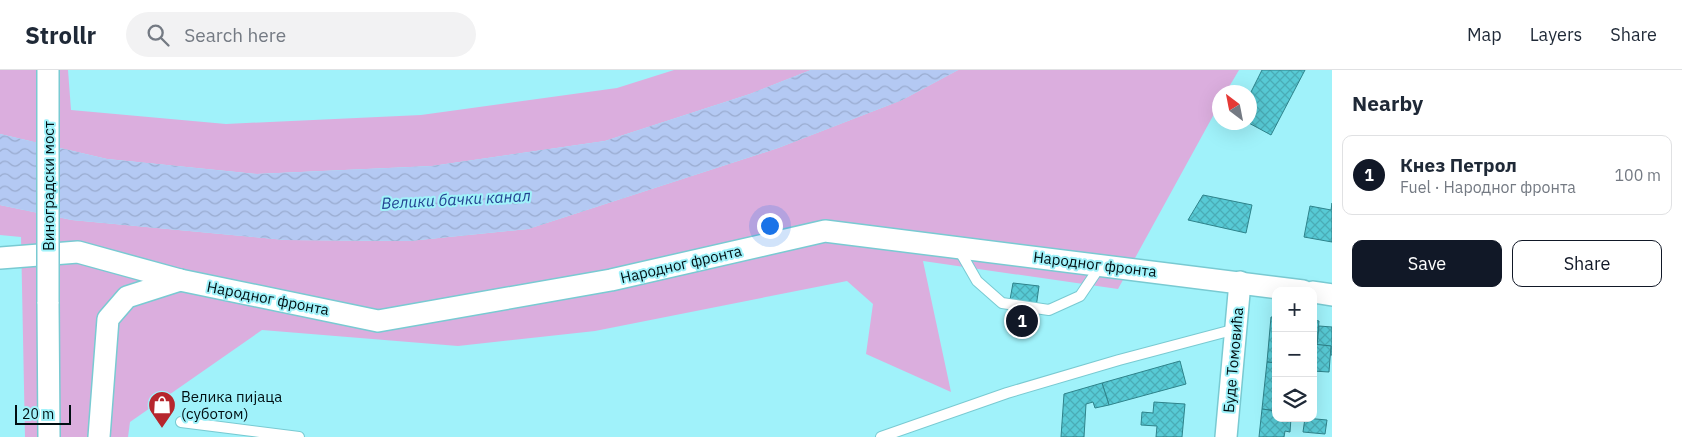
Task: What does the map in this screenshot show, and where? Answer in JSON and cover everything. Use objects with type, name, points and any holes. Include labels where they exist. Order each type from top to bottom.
[{"type":"street","name":"Виноградски мост","points":[[48,70],[49,437]]},
{"type":"street","name":"Народног фронта","points":[[0,258],[78,252],[180,280],[378,320],[611,280],[825,231],[1275,287]]},
{"type":"street","points":[[99,437],[108,320],[127,297],[180,280]]},
{"type":"street","name":"Буде Томовића","points":[[1226,437],[1240,282]]},
{"type":"street","points":[[1317,293],[1332,295]]},
{"type":"lane","points":[[958,247],[977,282],[1002,303],[1050,310],[1080,296],[1101,265]]},
{"type":"lane","points":[[881,437],[1007,393],[1118,360],[1236,329]]},
{"type":"lane","points":[[181,422],[299,437]]},
{"type":"shaded area","points":[[0,70],[68,70],[71,110],[226,124],[421,115],[617,88],[674,70],[811,70],[750,94],[605,141],[432,166],[257,174],[107,159],[0,134]]},
{"type":"shaded area","points":[[958,70],[1239,70],[1230,85],[1212,85],[1212,118],[1118,289],[923,261],[951,392],[866,354],[873,304],[847,281],[595,331],[458,346],[262,330],[130,422],[128,437],[25,437],[21,237],[0,235],[0,205],[72,220],[285,240],[409,241],[528,229],[778,148],[902,100]]},
{"type":"water","name":"Велики бачки канал","points":[[811,70],[958,70],[902,100],[778,148],[528,229],[409,241],[285,240],[72,220],[0,205],[0,134],[107,159],[257,174],[432,166],[605,141],[750,94]]},
{"type":"building","points":[[1262,70],[1305,70],[1271,135],[1257,127],[1257,85],[1254,85]]},
{"type":"building","points":[[1203,195],[1252,205],[1246,233],[1188,220]]},
{"type":"building","points":[[1332,203],[1332,242],[1304,237],[1310,206],[1331,210]]},
{"type":"building","points":[[1013,283],[1039,286],[1035,315],[1031,315],[1028,332],[1009,329],[1012,311],[1008,311]]},
{"type":"building","points":[[1271,317],[1272,317],[1272,363],[1267,362]]},
{"type":"building","points":[[1317,321],[1319,321],[1317,345]]},
{"type":"building","points":[[1319,326],[1332,327],[1332,355],[1330,355],[1331,346],[1317,345]]},
{"type":"building","points":[[1317,344],[1331,346],[1329,372],[1317,371]]},
{"type":"building","points":[[1180,361],[1186,384],[1109,405],[1102,383]]},
{"type":"building","points":[[1267,362],[1272,363],[1272,410],[1262,409]]},
{"type":"building","points":[[1102,383],[1109,405],[1095,408],[1093,402],[1086,404],[1084,437],[1061,437],[1064,394]]},
{"type":"building","points":[[1154,402],[1185,404],[1182,437],[1156,437],[1157,426],[1141,425],[1142,412],[1153,413]]},
{"type":"building","points":[[1262,409],[1272,410],[1272,422],[1291,422],[1290,432],[1285,431],[1284,437],[1259,437]]},
{"type":"building","points":[[1317,419],[1327,420],[1325,434],[1303,432],[1304,422],[1317,422]]},
{"type":"place","name":"Кнез Петрол","points":[[1022,321]]},
{"type":"place","name":"Велика пијаца (суботом)","points":[[162,429]]}]
